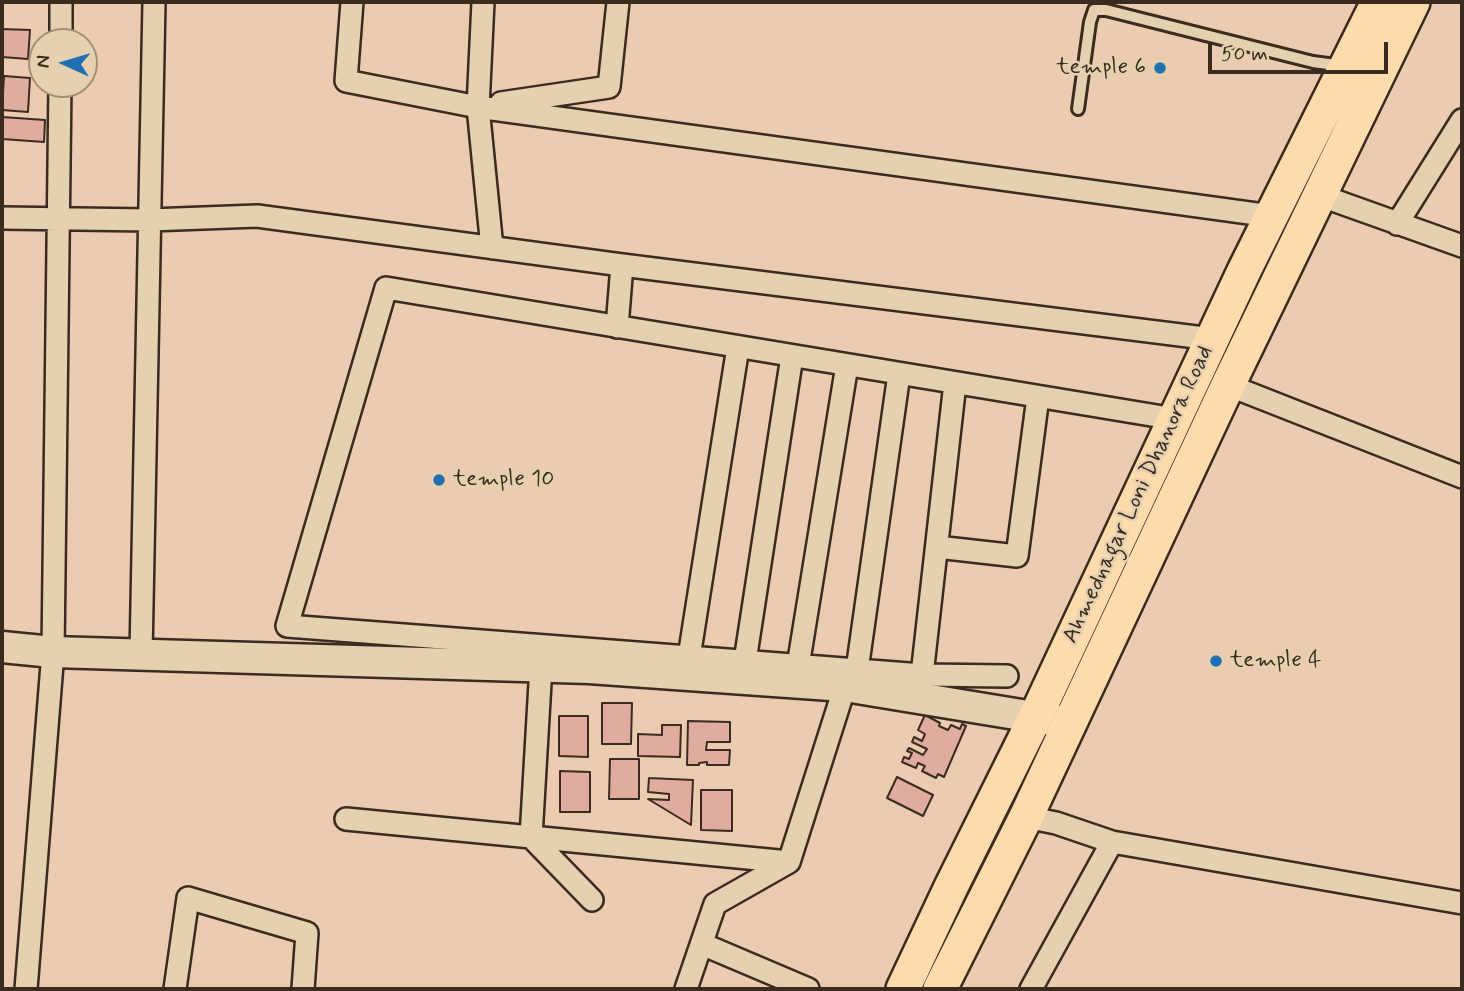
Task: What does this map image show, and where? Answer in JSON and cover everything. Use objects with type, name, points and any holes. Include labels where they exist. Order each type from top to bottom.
[{"type":"main road","name":"Ahmednagar Loni Dhanora Road","points":[[903,989],[1036,716],[1271,216],[1378,2]]},
{"type":"main road","name":"Ahmednagar Loni Dhanora Road","points":[[940,989],[1026,817],[1228,385],[1413,2]]},
{"type":"street","points":[[61,2],[61,28]]},
{"type":"street","points":[[141,654],[155,2]]},
{"type":"street","points":[[352,2],[346,81],[478,107],[1271,216]]},
{"type":"street","points":[[484,2],[478,107],[492,248]]},
{"type":"street","points":[[478,107],[609,87],[618,2]]},
{"type":"street","points":[[26,989],[53,652],[60,98]]},
{"type":"street","points":[[1397,224],[1462,120]]},
{"type":"street","points":[[1319,195],[1462,246]]},
{"type":"street","points":[[2,218],[150,220],[257,216],[1212,340]]},
{"type":"street","points":[[617,327],[622,265]]},
{"type":"street","points":[[1070,724],[798,666],[288,626],[386,288],[1175,419]]},
{"type":"street","points":[[689,657],[738,347]]},
{"type":"street","points":[[745,662],[792,356]]},
{"type":"street","points":[[798,666],[847,365]]},
{"type":"street","points":[[686,989],[715,904],[789,862],[851,678],[899,374]]},
{"type":"street","points":[[922,675],[956,383]]},
{"type":"street","points":[[1228,385],[1462,477]]},
{"type":"street","points":[[937,547],[1017,556],[1038,397]]},
{"type":"street","points":[[2,647],[53,652],[851,678],[1007,676]]},
{"type":"street","points":[[541,666],[531,837],[592,900]]},
{"type":"street","points":[[1026,817],[1056,822],[1111,842],[1462,903]]},
{"type":"street","points":[[346,819],[789,862]]},
{"type":"street","points":[[1031,989],[1111,842]]},
{"type":"street","points":[[175,989],[188,898],[307,933],[303,989]]},
{"type":"street","points":[[702,944],[808,989]]},
{"type":"lane","points":[[1078,109],[1094,10],[1107,10],[1313,62],[1345,67]]},
{"type":"building","points":[[2,29],[28,30],[28,59],[2,57]]},
{"type":"building","points":[[4,76],[28,78],[28,112],[2,110]]},
{"type":"building","points":[[2,117],[45,120],[44,142],[2,139]]},
{"type":"building","points":[[602,703],[632,703],[631,744],[602,744]]},
{"type":"building","points":[[925,715],[948,730],[951,725],[960,729],[962,724],[966,726],[944,777],[938,774],[936,778],[922,771],[925,766],[918,763],[916,768],[902,762],[904,757],[909,759],[912,753],[907,751],[909,748],[923,755],[927,749],[912,742],[914,737],[922,741],[925,734],[918,730]]},
{"type":"building","points":[[559,716],[588,716],[588,757],[559,756]]},
{"type":"building","points":[[688,721],[730,722],[730,742],[707,742],[706,750],[730,750],[729,765],[707,765],[707,762],[687,765]]},
{"type":"building","points":[[662,725],[681,725],[680,757],[638,756],[638,734],[662,735]]},
{"type":"building","points":[[610,759],[639,759],[639,799],[609,799]]},
{"type":"building","points":[[560,771],[590,772],[590,812],[560,812]]},
{"type":"building","points":[[897,777],[933,795],[923,816],[887,798]]},
{"type":"building","points":[[649,778],[693,780],[691,825],[648,799],[669,800],[669,794],[648,792]]},
{"type":"building","points":[[701,790],[732,790],[732,831],[701,830]]},
{"type":"place","name":"temple 6","points":[[1160,68]]},
{"type":"place","name":"temple 10","points":[[439,480]]},
{"type":"place","name":"temple 4","points":[[1216,661]]}]
